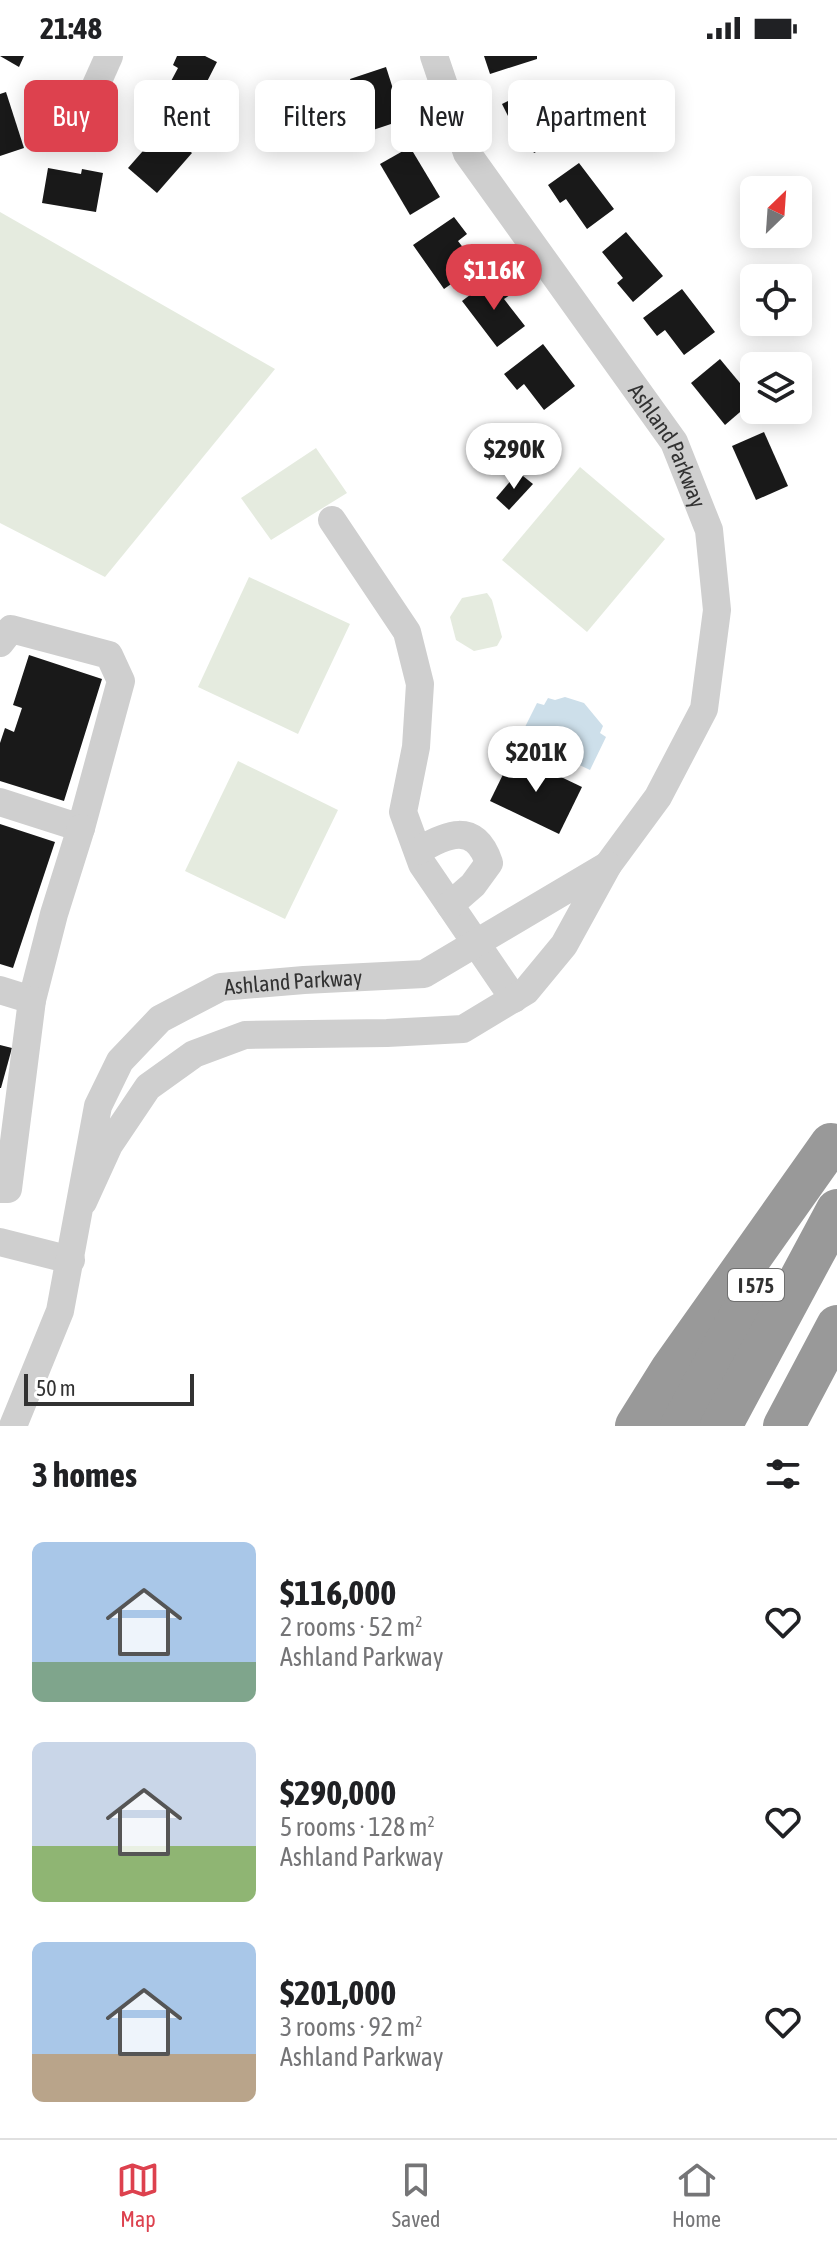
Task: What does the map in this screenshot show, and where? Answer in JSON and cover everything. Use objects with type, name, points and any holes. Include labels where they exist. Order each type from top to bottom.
[{"type":"highway","points":[[636,1426],[671,1370],[834,1139]]},
{"type":"highway","name":"I 575","points":[[681,1426],[834,1139]]},
{"type":"highway","points":[[721,1426],[837,1210]]},
{"type":"highway","points":[[784,1426],[837,1326]]},
{"type":"highway","points":[[803,1426],[837,1343]]},
{"type":"street","points":[[98,80],[109,56]]},
{"type":"street","name":"Ashland Parkway","points":[[83,1202],[109,1145],[148,1087],[194,1054],[245,1035],[463,1029],[526,991],[564,945],[608,865],[658,797],[704,709],[717,610],[709,530],[674,442],[467,153],[434,56]]},
{"type":"street","points":[[332,520],[407,632],[420,684],[416,747],[403,812],[422,864],[514,999]]},
{"type":"street","points":[[0,643],[11,629],[109,655],[121,681],[32,1000],[8,1189],[0,1189]]},
{"type":"street","points":[[0,802],[81,828]]},
{"type":"street","points":[[418,851],[444,836],[469,836],[484,849],[489,863],[473,885],[450,905]]},
{"type":"street","name":"Ashland Parkway","points":[[14,1425],[60,1311],[83,1202],[98,1106],[120,1061],[160,1019],[221,987],[424,974],[608,865]]},
{"type":"street","points":[[0,990],[32,1000]]},
{"type":"street","points":[[0,1242],[71,1260]]},
{"type":"shaded area","points":[[0,212],[275,369],[105,577],[0,523]]},
{"type":"shaded area","points":[[316,448],[347,493],[271,540],[241,498]]},
{"type":"shaded area","points":[[580,467],[665,539],[587,632],[502,560]]},
{"type":"shaded area","points":[[249,577],[350,624],[298,734],[198,687]]},
{"type":"shaded area","points":[[487,593],[492,600],[502,637],[497,646],[474,651],[456,640],[450,617],[462,598]]},
{"type":"shaded area","points":[[238,761],[338,810],[285,919],[185,871]]},
{"type":"water","points":[[565,697],[584,703],[603,726],[600,733],[606,737],[590,770],[571,761],[560,762],[550,758],[539,744],[521,735],[537,703],[544,705],[548,698],[555,700]]},
{"type":"building","points":[[0,56],[24,56],[19,67]]},
{"type":"building","points":[[177,56],[205,56],[217,62],[208,80],[172,80],[178,68],[173,65]]},
{"type":"building","points":[[484,56],[537,56],[537,59],[490,74]]},
{"type":"building","points":[[386,67],[391,83],[391,124],[375,129],[375,80],[350,79]]},
{"type":"building","points":[[6,92],[24,148],[0,156],[0,94]]},
{"type":"building","points":[[508,101],[508,116],[502,104]]},
{"type":"building","points":[[142,152],[192,153],[157,193],[128,168]]},
{"type":"building","points":[[401,152],[413,152],[440,197],[410,215],[380,164]]},
{"type":"building","points":[[579,163],[614,209],[587,229],[566,199],[560,203],[548,185]]},
{"type":"building","points":[[48,168],[81,174],[82,169],[103,173],[96,212],[42,203]]},
{"type":"building","points":[[454,217],[467,234],[458,241],[477,266],[444,289],[413,245]]},
{"type":"building","points":[[626,232],[663,276],[633,302],[617,283],[623,278],[602,252]]},
{"type":"building","points":[[495,276],[510,295],[504,299],[525,326],[497,347],[462,301]]},
{"type":"building","points":[[682,289],[715,332],[684,355],[665,330],[657,336],[643,318]]},
{"type":"building","points":[[543,344],[575,386],[544,410],[524,384],[517,390],[504,374]]},
{"type":"building","points":[[720,359],[740,383],[740,412],[725,425],[691,383]]},
{"type":"building","points":[[764,432],[788,486],[756,500],[732,446]]},
{"type":"building","points":[[518,472],[533,484],[509,510],[496,498]]},
{"type":"building","points":[[29,655],[102,679],[64,801],[0,781],[0,743],[5,728],[14,732],[22,708],[13,705]]},
{"type":"building","points":[[513,754],[582,787],[559,834],[490,801]]},
{"type":"building","points":[[0,824],[55,842],[13,968],[0,964]]},
{"type":"building","points":[[0,1045],[12,1048],[1,1088],[0,1088]]}]
